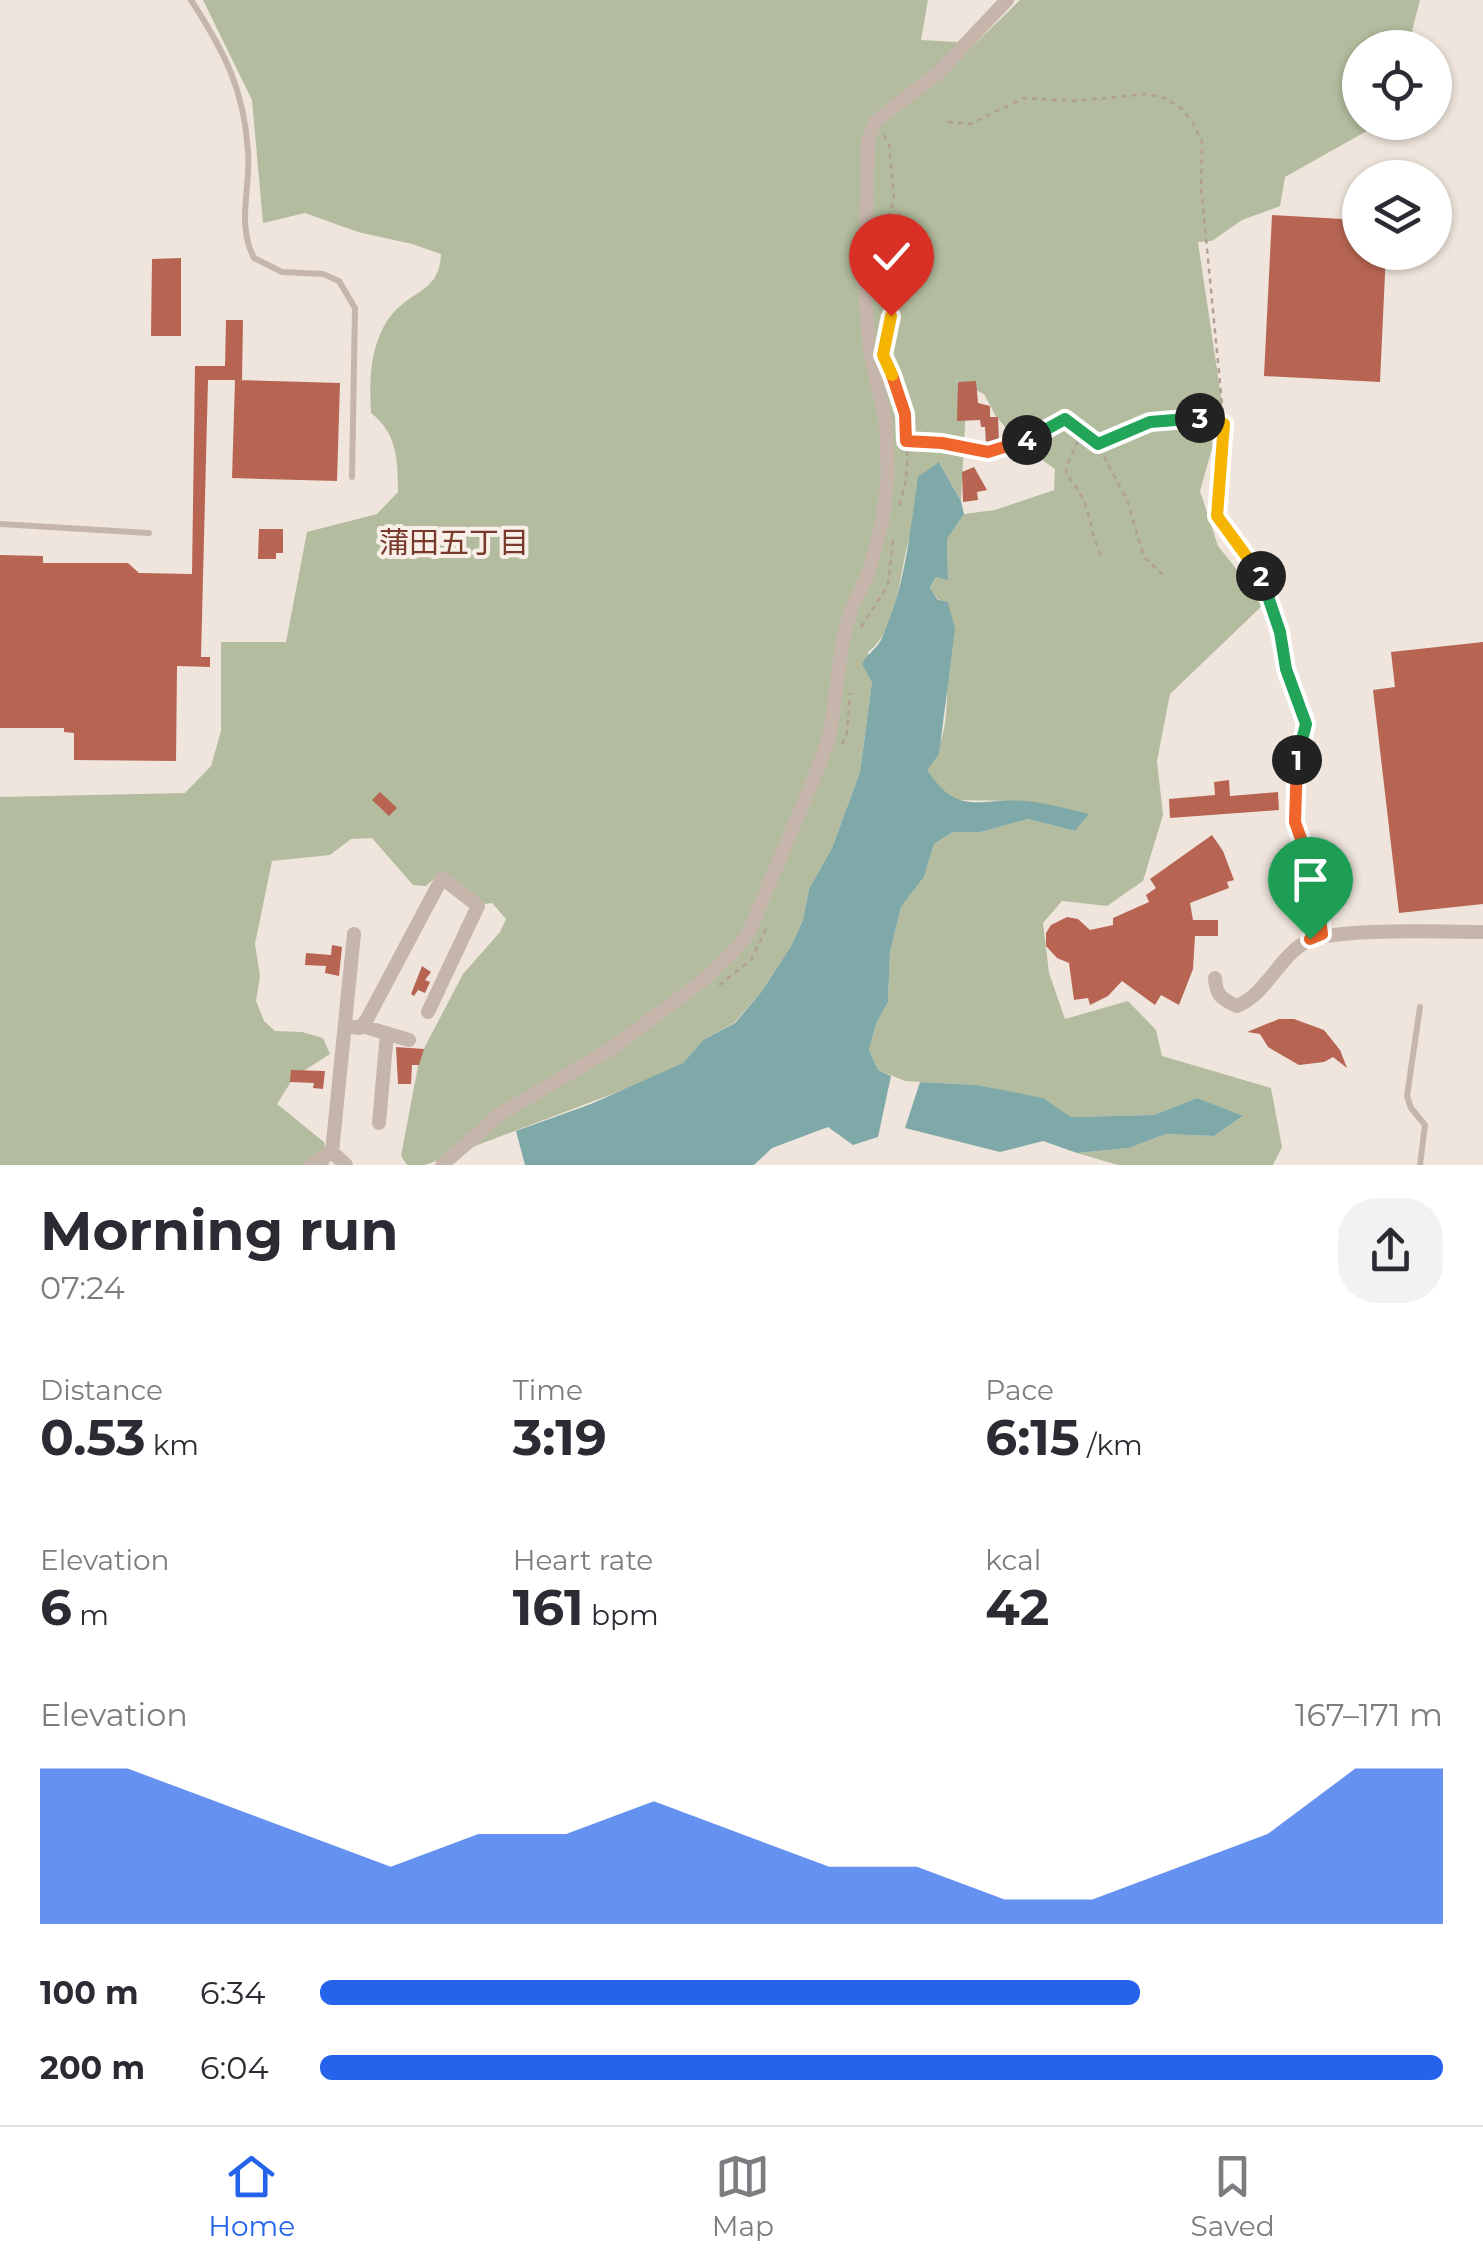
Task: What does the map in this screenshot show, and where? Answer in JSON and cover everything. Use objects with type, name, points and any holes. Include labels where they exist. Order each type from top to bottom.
[{"type":"street","points":[[442,1165],[500,1114],[611,1049],[701,982],[748,934],[830,735],[843,638],[869,572],[883,518],[888,474],[886,423],[870,351],[865,294],[866,156],[876,120],[939,72],[1007,0]]},
{"type":"street","points":[[1268,593],[1286,669],[1306,724],[1298,757],[1295,822],[1315,878],[1322,934]]},
{"type":"street","points":[[362,1026],[442,878],[478,906],[428,1012]]},
{"type":"street","points":[[1215,978],[1216,991],[1222,999],[1236,1006],[1250,1001],[1291,952],[1322,934],[1483,932]]},
{"type":"street","points":[[332,1152],[354,934]]},
{"type":"street","points":[[345,1026],[362,1026],[409,1040]]},
{"type":"street","points":[[379,1123],[387,1033]]},
{"type":"street","points":[[311,1165],[332,1152]]},
{"type":"street","points":[[332,1152],[346,1165]]},
{"type":"lane","points":[[191,0],[216,39],[243,101],[249,155],[244,227],[254,258],[282,272],[323,274],[339,282],[355,308],[352,477]]},
{"type":"lane","points":[[0,524],[149,534]]},
{"type":"lane","points":[[1420,1007],[1408,1096],[1411,1108],[1425,1126],[1420,1165]]},
{"type":"path","points":[[948,122],[957,126],[970,124],[1024,98],[1036,97],[1075,102],[1147,94],[1165,98],[1181,108],[1202,142],[1201,187],[1224,424],[1217,516],[1260,575],[1268,593]]},
{"type":"path","points":[[876,120],[888,144],[894,175],[894,200],[884,227],[884,270],[891,316],[883,355],[899,389],[908,482],[896,514]]},
{"type":"path","points":[[1098,444],[1150,422],[1211,418],[1224,424]]},
{"type":"path","points":[[906,441],[988,452],[1027,440],[1065,419],[1098,444],[1126,500],[1144,557],[1163,575]]},
{"type":"path","points":[[1080,429],[1079,444],[1065,466],[1066,475],[1086,502],[1102,557]]},
{"type":"path","points":[[861,628],[888,584],[894,528]]},
{"type":"path","points":[[840,750],[847,733],[850,678]]},
{"type":"path","points":[[716,987],[751,960],[768,925]]},
{"type":"green space","points":[[203,0],[928,0],[921,40],[976,43],[1020,0],[1420,0],[1412,30],[1342,30],[1342,140],[1351,140],[1285,177],[1280,206],[1242,220],[1212,241],[1198,242],[1223,410],[1200,491],[1218,546],[1264,604],[1170,694],[1157,761],[1163,815],[1143,881],[1107,906],[1062,901],[1043,923],[1049,973],[1065,1019],[1128,1001],[1156,1030],[1162,1056],[1271,1088],[1282,1147],[1273,1165],[1118,1165],[1077,1153],[1129,1148],[1166,1134],[1214,1136],[1242,1117],[1197,1098],[1154,1115],[1071,1117],[1042,1098],[978,1085],[905,1081],[878,1070],[869,1050],[876,1024],[888,1002],[890,952],[901,907],[924,877],[934,844],[953,832],[981,832],[1028,819],[1075,831],[1088,815],[1023,801],[956,800],[942,792],[926,770],[937,752],[946,711],[939,600],[930,589],[936,577],[948,579],[947,539],[964,514],[995,510],[1054,490],[1055,469],[1019,444],[995,415],[984,394],[957,381],[966,407],[961,501],[940,463],[913,527],[892,615],[868,652],[872,682],[860,772],[832,848],[809,889],[803,920],[791,946],[762,991],[734,1023],[703,1040],[683,1063],[657,1077],[425,1165],[407,1165],[401,1156],[420,1056],[463,974],[500,932],[506,919],[492,903],[484,904],[442,871],[426,886],[413,885],[372,838],[351,839],[330,855],[272,861],[255,944],[260,976],[256,1001],[264,1021],[275,1031],[323,1038],[330,1054],[294,1077],[277,1104],[324,1142],[329,1165],[0,1165],[0,797],[185,793],[211,766],[221,731],[221,642],[286,642],[307,532],[377,514],[398,492],[391,438],[371,413],[373,361],[385,324],[401,305],[431,283],[441,254],[305,213],[263,223],[252,100]]},
{"type":"water","points":[[939,462],[964,514],[947,539],[948,580],[936,577],[930,588],[938,600],[948,602],[955,629],[939,754],[927,770],[949,795],[960,800],[1026,801],[1089,814],[1075,831],[1028,819],[981,832],[953,832],[934,844],[924,877],[901,907],[890,952],[888,1002],[876,1024],[869,1050],[878,1070],[891,1076],[878,1137],[853,1145],[828,1127],[772,1148],[754,1165],[525,1165],[516,1131],[591,1104],[683,1063],[703,1040],[735,1023],[762,991],[791,946],[803,920],[809,889],[832,848],[860,772],[872,682],[862,664],[881,640],[896,601],[918,477]]},
{"type":"water","points":[[920,1082],[978,1085],[1043,1098],[1071,1117],[1154,1115],[1197,1098],[1243,1116],[1214,1136],[1166,1134],[1129,1148],[1077,1153],[1043,1141],[1000,1152],[905,1128]]},
{"type":"building","points":[[1272,215],[1342,219],[1342,270],[1385,270],[1380,382],[1264,376]]},
{"type":"building","points":[[181,258],[181,336],[151,336],[152,259]]},
{"type":"building","points":[[226,320],[243,320],[242,380],[208,380],[201,657],[210,657],[210,667],[177,666],[176,761],[74,760],[74,733],[64,732],[64,728],[0,728],[0,555],[43,556],[43,563],[128,563],[139,573],[192,574],[195,366],[225,366]]},
{"type":"building","points":[[235,380],[340,383],[337,481],[232,478]]},
{"type":"building","points":[[976,381],[978,403],[990,406],[990,417],[998,417],[999,444],[986,444],[985,427],[981,427],[980,420],[957,421],[958,382]]},
{"type":"building","points":[[974,467],[987,490],[977,492],[978,500],[963,502],[962,472]]},
{"type":"building","points":[[259,529],[283,529],[283,553],[276,553],[276,559],[258,559]]},
{"type":"building","points":[[1483,642],[1483,904],[1399,913],[1373,690],[1395,687],[1391,652]]},
{"type":"building","points":[[1229,780],[1230,796],[1278,792],[1279,810],[1170,818],[1169,799],[1215,795],[1214,782]]},
{"type":"building","points":[[380,792],[397,808],[389,816],[372,800]]},
{"type":"building","points":[[1212,835],[1234,880],[1227,882],[1229,888],[1190,903],[1193,920],[1218,920],[1218,936],[1195,936],[1193,969],[1179,1005],[1161,995],[1155,1005],[1122,981],[1108,996],[1090,1005],[1088,998],[1074,1000],[1069,963],[1057,958],[1046,946],[1046,933],[1051,925],[1067,917],[1078,919],[1090,930],[1113,925],[1113,918],[1149,902],[1146,895],[1156,888],[1150,879]]},
{"type":"building","points":[[332,945],[342,947],[339,976],[325,973],[326,966],[305,965],[306,953],[331,955]]},
{"type":"building","points":[[422,966],[431,972],[425,980],[430,982],[425,993],[418,990],[414,996],[411,994]]},
{"type":"building","points":[[1279,1019],[1294,1019],[1324,1030],[1340,1050],[1347,1068],[1333,1057],[1299,1065],[1268,1047],[1260,1034],[1247,1032]]},
{"type":"building","points":[[396,1047],[424,1049],[419,1065],[412,1065],[411,1084],[398,1084]]},
{"type":"building","points":[[291,1070],[325,1071],[323,1089],[313,1088],[314,1083],[290,1082]]},
{"type":"district","name":"蒲田五丁目","points":[[454,542]]},
{"type":"route","points":[[891,316],[883,355],[899,389],[906,441],[988,452],[1027,440],[1065,419],[1098,444],[1150,422],[1211,418],[1224,424],[1217,516],[1260,575],[1268,593],[1286,669],[1306,724],[1298,757],[1295,822],[1315,878],[1322,934],[1310,939]]}]
